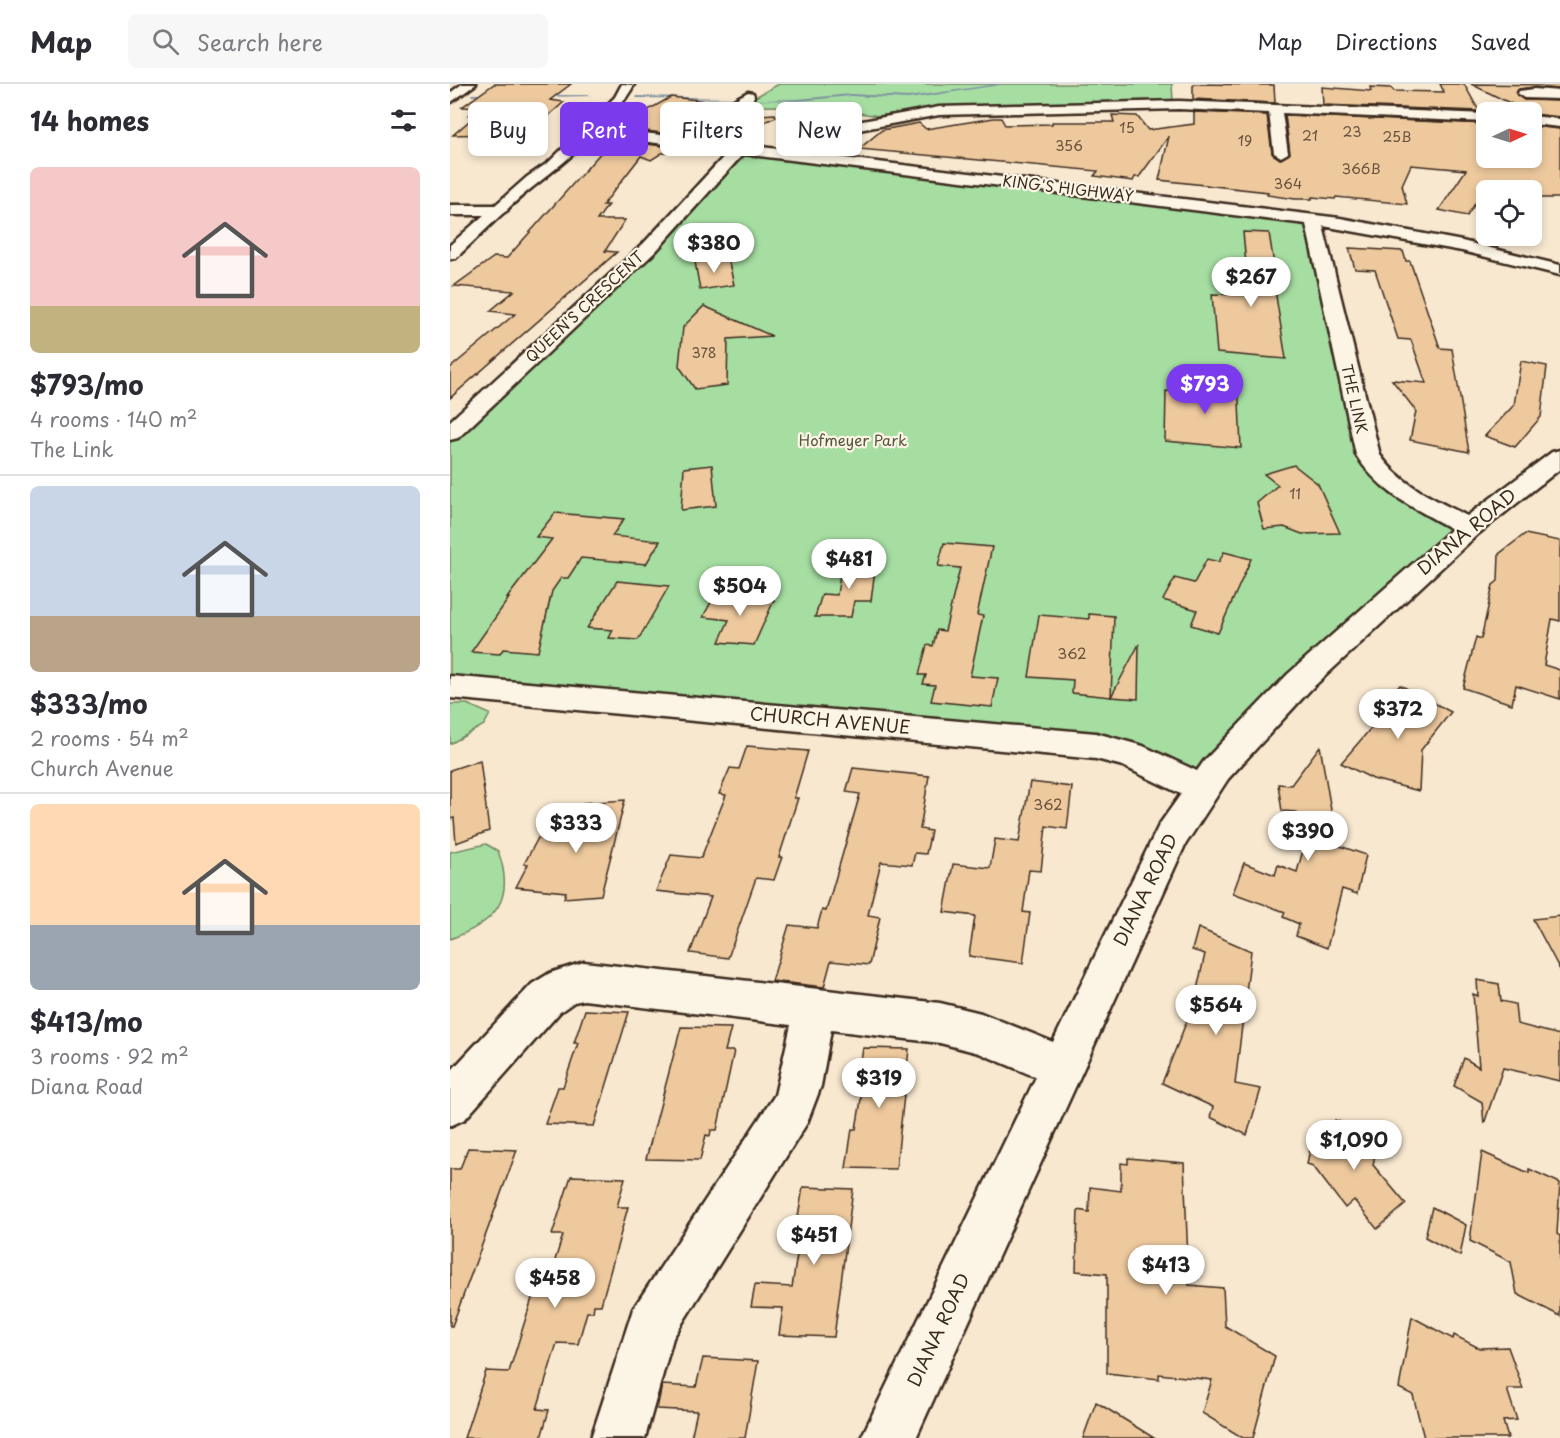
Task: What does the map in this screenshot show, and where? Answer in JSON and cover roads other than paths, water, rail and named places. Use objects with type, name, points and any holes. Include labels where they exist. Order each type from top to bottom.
[{"type":"street","points":[[450,99],[470,84]]},
{"type":"street","points":[[603,102],[629,85]]},
{"type":"street","points":[[617,102],[629,85]]},
{"type":"street","points":[[1524,94],[1560,95]]},
{"type":"street","points":[[738,102],[748,96]]},
{"type":"street","points":[[862,125],[939,111],[1170,105],[1476,118]]},
{"type":"street","points":[[1275,109],[1281,153]]},
{"type":"street","points":[[1542,121],[1560,123]]},
{"type":"street","points":[[532,180],[538,165],[560,144]]},
{"type":"street","points":[[450,254],[532,180],[563,156]]},
{"type":"street","name":"QUEEN'S CRESCENT","points":[[450,433],[650,247],[733,156]]},
{"type":"street","name":"KING'S HIGHWAY","points":[[826,156],[1312,219],[1411,235],[1560,270]]},
{"type":"street","points":[[450,210],[500,210]]},
{"type":"street","name":"THE LINK","points":[[1312,219],[1368,455],[1378,471],[1402,490],[1469,528]]},
{"type":"street","name":"DIANA ROAD","points":[[888,1438],[1171,836],[1202,789],[1232,752],[1299,682],[1469,528],[1560,457]]},
{"type":"street","name":"CHURCH AVENUE","points":[[450,687],[1096,746],[1131,755],[1202,789]]},
{"type":"street","points":[[450,1104],[546,998],[571,983],[594,981],[940,1023],[981,1033],[1062,1067]]},
{"type":"street","points":[[618,1438],[651,1327],[792,1108],[800,1086],[814,1009]]},
{"type":"waterway","points":[[753,100],[798,100],[851,95],[908,98],[1004,84]]},
{"type":"waterway","points":[[472,95],[490,95]]},
{"type":"waterway","points":[[545,96],[590,96]]},
{"type":"waterway","points":[[637,97],[734,99]]},
{"type":"park label","name":"Hofmeyer Park","points":[[853,441]]}]
